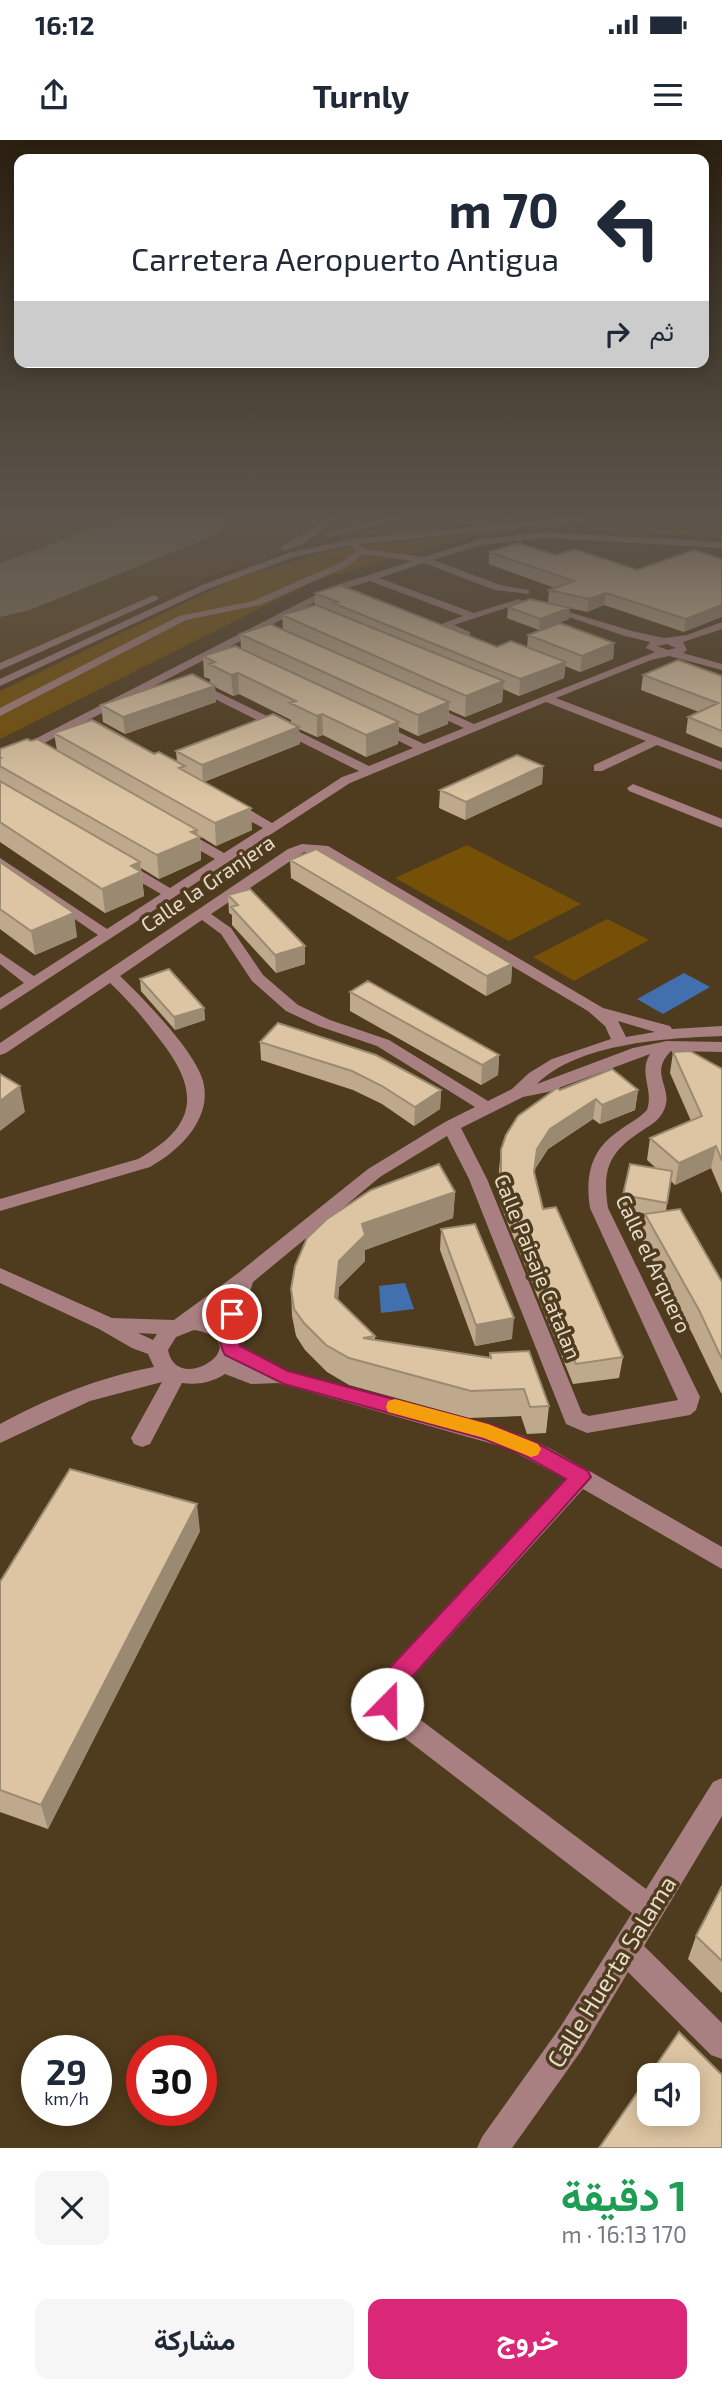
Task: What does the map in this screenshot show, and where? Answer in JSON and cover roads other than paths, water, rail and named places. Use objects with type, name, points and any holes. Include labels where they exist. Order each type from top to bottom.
[{"type":"street","points":[[0,667],[122,612]]},
{"type":"street","points":[[0,683],[153,612]]},
{"type":"street","points":[[0,713],[183,618],[214,612]]},
{"type":"street","points":[[0,762],[34,750],[79,721],[290,612]]},
{"type":"street","points":[[300,612],[307,615]]},
{"type":"street","points":[[461,612],[472,616]]},
{"type":"street","points":[[471,636],[444,625],[488,612]]},
{"type":"street","points":[[567,612],[629,634],[660,649],[722,667]]},
{"type":"street","points":[[0,1005],[341,782],[472,727],[519,703],[545,698],[580,679],[660,649],[684,645],[722,625]]},
{"type":"street","points":[[255,630],[267,635]]},
{"type":"street","points":[[684,645],[699,659]]},
{"type":"street","points":[[216,650],[228,656]]},
{"type":"street","points":[[171,673],[367,770]]},
{"type":"street","points":[[545,698],[722,766]]},
{"type":"street","points":[[412,700],[472,727]]},
{"type":"street","points":[[361,719],[422,748]]},
{"type":"street","points":[[79,721],[91,728]]},
{"type":"street","points":[[598,768],[656,741]]},
{"type":"street","points":[[633,788],[722,824]]},
{"type":"street","points":[[224,801],[272,828]]},
{"type":"street","points":[[167,826],[225,859]]},
{"type":"street","name":"Calle la Granjera","points":[[0,1050],[302,848],[323,849],[594,1008],[679,1041]]},
{"type":"street","points":[[114,860],[170,894]]},
{"type":"street","points":[[0,862],[107,935]]},
{"type":"street","points":[[202,914],[226,931],[257,978],[292,1008],[324,1023],[383,1043],[488,1108]]},
{"type":"street","points":[[0,957],[34,982]]},
{"type":"street","points":[[0,1205],[144,1163],[164,1151],[185,1128],[194,1105],[195,1090],[190,1072],[147,1012],[111,976]]},
{"type":"street","name":"Calle la Granjera","points":[[594,1008],[612,1024],[621,1041]]},
{"type":"street","points":[[124,1380],[158,1351],[164,1337],[244,1279],[374,1173],[451,1126],[518,1093],[542,1088],[633,1053],[722,1031]]},
{"type":"street","points":[[518,1093],[530,1080],[554,1066],[621,1041],[679,1041],[722,1047]]},
{"type":"street","points":[[679,1041],[710,1066]]},
{"type":"street","name":"Calle el Arquero","points":[[580,1423],[587,1425],[682,1409],[689,1404],[690,1397],[599,1208],[596,1194],[596,1178],[604,1152],[614,1141],[652,1116],[657,1108],[658,1100],[651,1069],[653,1061],[679,1041]]},
{"type":"street","name":"Calle Paisaje Catalan","points":[[451,1126],[478,1179],[570,1412],[580,1423]]},
{"type":"street","points":[[0,1275],[9,1289],[106,1324],[158,1351]]},
{"type":"street","points":[[0,1434],[61,1402],[124,1380],[174,1373],[206,1375],[227,1350],[244,1279]]},
{"type":"street","points":[[106,1324],[178,1326],[206,1322],[251,1376],[284,1377],[488,1432],[533,1450],[722,1559]]},
{"type":"street","points":[[158,1351],[162,1364],[174,1373]]},
{"type":"street","points":[[142,1438],[174,1373]]},
{"type":"street","points":[[581,1477],[392,1682],[386,1697],[393,1714],[651,1910]]},
{"type":"street","name":"Calle Huerta Salama","points":[[493,2148],[545,2079],[627,1950],[722,1791]]},
{"type":"street","points":[[627,1950],[722,2044]]},
{"type":"water","points":[[684,973],[710,987],[663,1014],[637,999]]},
{"type":"water","points":[[405,1283],[414,1309],[381,1313],[379,1286]]}]
